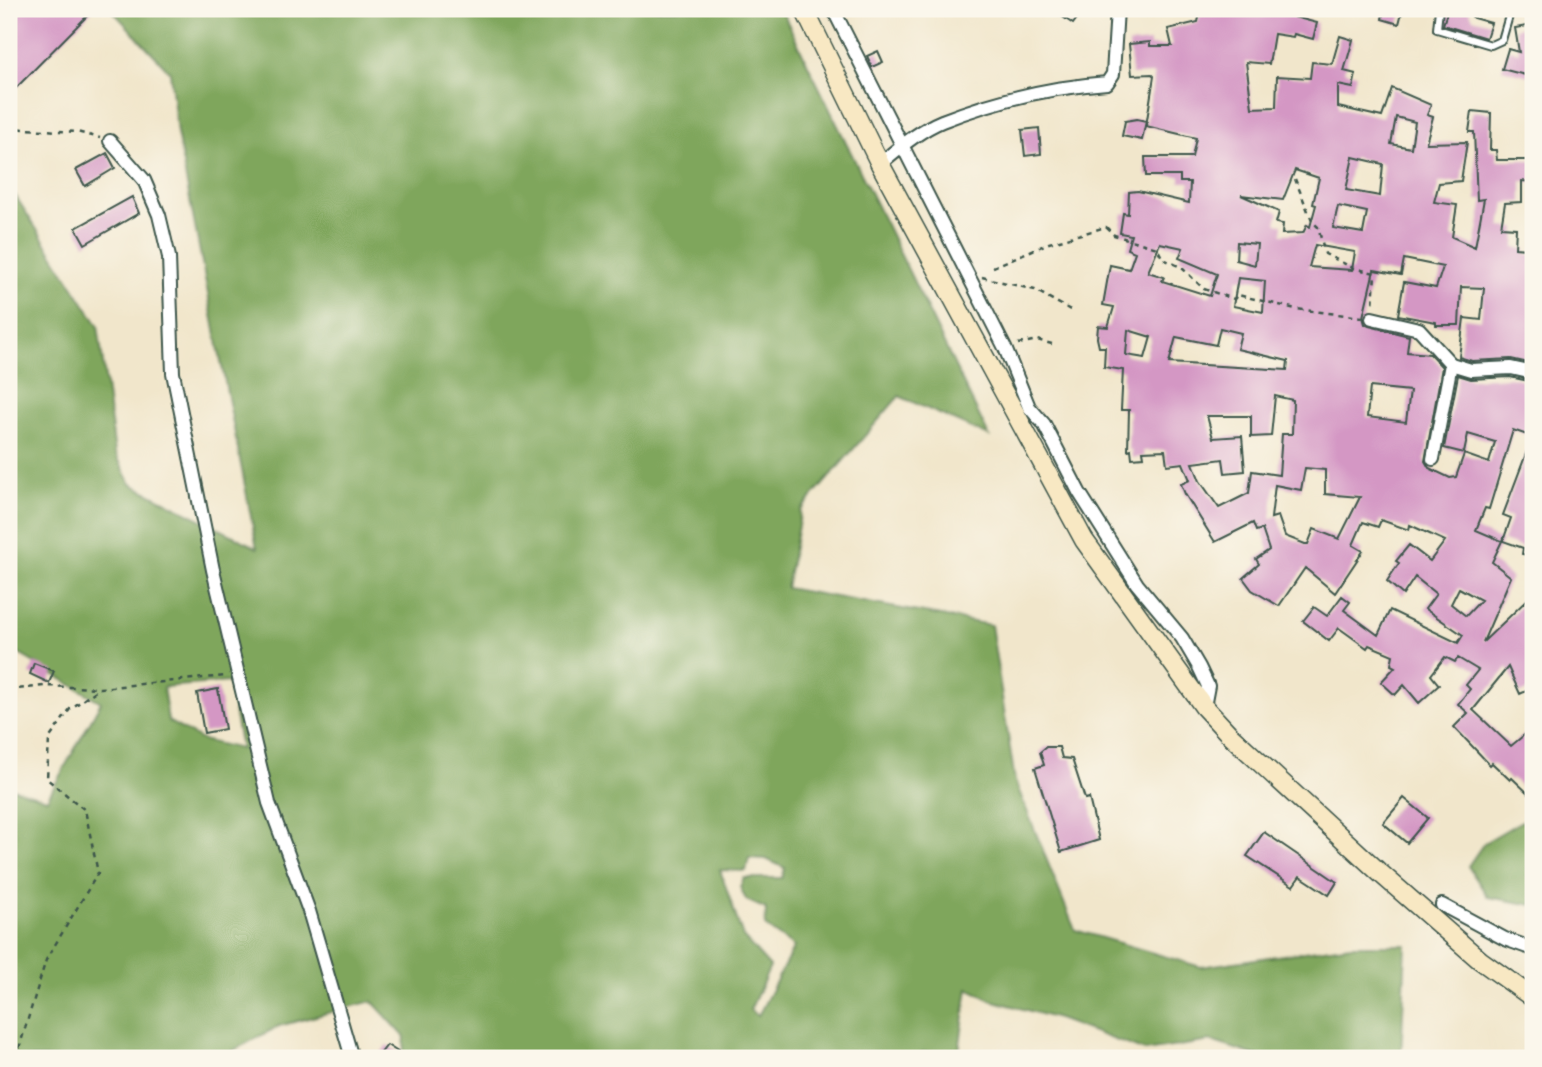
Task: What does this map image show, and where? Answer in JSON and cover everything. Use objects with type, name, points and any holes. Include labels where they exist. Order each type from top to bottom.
[{"type":"main road","points":[[804,9],[880,164],[1084,540],[1204,707],[1379,872],[1480,960],[1533,999]]},
{"type":"street","points":[[832,9],[1004,346],[1029,407],[1044,424],[1079,492],[1137,584],[1182,638],[1199,667],[1208,686],[1204,707]]},
{"type":"street","points":[[880,164],[901,145],[940,121],[1024,97],[1078,85],[1107,83],[1113,74],[1117,9]]},
{"type":"street","points":[[110,141],[144,180],[159,215],[169,257],[173,373],[238,675],[269,803],[309,911],[352,1058]]},
{"type":"street","points":[[1372,318],[1419,329],[1451,363],[1471,370],[1511,368],[1533,373]]},
{"type":"street","points":[[1433,459],[1451,363]]},
{"type":"street","points":[[1441,905],[1505,939],[1533,949]]},
{"type":"lane","points":[[1440,9],[1437,29],[1491,45],[1502,40],[1511,9]]},
{"type":"path","points":[[9,128],[77,132],[110,141]]},
{"type":"path","points":[[993,267],[1049,243],[1106,227],[1114,235],[1157,248],[1163,259],[1181,267],[1204,289],[1219,295],[1234,299],[1238,295],[1296,309],[1372,318],[1375,273],[1353,268],[1325,254],[1318,227],[1312,221],[1295,179]]},
{"type":"path","points":[[968,275],[1028,287],[1072,311]]},
{"type":"path","points":[[1004,346],[1037,340],[1052,344]]},
{"type":"path","points":[[9,690],[44,686],[100,688],[238,675]]},
{"type":"path","points":[[16,1058],[46,960],[98,873],[85,810],[47,779],[49,738],[69,709],[100,688]]},
{"type":"green space","points":[[111,9],[781,9],[989,436],[899,396],[801,510],[786,588],[991,625],[1015,781],[1075,930],[1201,967],[1351,945],[1406,945],[1401,1058],[1264,1058],[1211,1041],[1145,1051],[1058,1019],[991,1000],[968,988],[959,1051],[922,1052],[917,1058],[403,1058],[405,1037],[372,1001],[279,1026],[219,1058],[9,1058],[9,787],[47,799],[101,702],[9,648],[9,186],[98,325],[115,453],[131,484],[257,548],[177,133],[170,72]],"holes":[[[229,682],[241,749],[202,740],[168,721],[163,687]],[[749,858],[766,859],[785,868],[782,878],[744,878],[740,887],[746,900],[766,909],[765,926],[794,947],[758,1016],[750,1010],[770,967],[743,937],[720,870],[746,871]]]},
{"type":"green space","points":[[1522,821],[1533,828],[1533,905],[1488,897],[1468,866],[1484,843]]},
{"type":"building","points":[[18,9],[94,9],[9,95],[9,18]]},
{"type":"building","points":[[1051,9],[1084,9],[1073,24]]},
{"type":"building","points":[[1201,9],[1296,9],[1294,17],[1317,23],[1313,39],[1294,34],[1293,37],[1274,34],[1269,64],[1246,62],[1252,108],[1276,107],[1277,76],[1310,78],[1312,62],[1332,64],[1340,36],[1353,40],[1344,71],[1356,74],[1353,88],[1338,85],[1338,107],[1382,117],[1392,88],[1431,105],[1427,115],[1433,117],[1426,143],[1467,142],[1461,181],[1439,183],[1434,202],[1457,205],[1452,237],[1475,247],[1484,199],[1477,200],[1474,132],[1469,132],[1472,111],[1491,113],[1490,150],[1496,150],[1497,160],[1533,160],[1533,182],[1522,181],[1522,202],[1505,203],[1501,227],[1516,228],[1515,248],[1526,249],[1526,255],[1533,254],[1533,364],[1511,359],[1472,361],[1459,357],[1464,318],[1481,320],[1484,288],[1461,287],[1459,325],[1436,325],[1436,322],[1398,315],[1404,282],[1436,288],[1443,267],[1404,259],[1401,275],[1374,270],[1363,317],[1365,324],[1369,326],[1409,336],[1407,352],[1430,354],[1442,367],[1425,461],[1429,468],[1450,478],[1456,477],[1464,454],[1489,463],[1495,442],[1468,434],[1464,453],[1444,448],[1458,375],[1471,379],[1510,377],[1533,382],[1533,437],[1513,430],[1489,509],[1485,508],[1476,530],[1502,541],[1492,562],[1511,577],[1483,642],[1533,594],[1533,688],[1520,694],[1508,667],[1473,710],[1511,746],[1529,731],[1533,737],[1533,798],[1512,778],[1510,780],[1492,763],[1490,765],[1454,727],[1468,713],[1458,704],[1470,689],[1466,685],[1478,670],[1458,658],[1455,662],[1445,657],[1431,675],[1439,685],[1419,703],[1404,685],[1395,695],[1381,682],[1395,667],[1391,665],[1393,655],[1369,645],[1367,648],[1339,628],[1329,641],[1303,621],[1314,607],[1327,616],[1342,596],[1350,602],[1344,610],[1378,635],[1390,610],[1458,643],[1463,635],[1425,609],[1436,594],[1415,577],[1403,595],[1387,581],[1399,563],[1396,561],[1409,545],[1430,561],[1445,541],[1410,525],[1409,530],[1381,520],[1378,527],[1363,522],[1353,545],[1363,551],[1335,593],[1305,568],[1279,606],[1252,590],[1243,578],[1259,564],[1256,559],[1269,550],[1262,529],[1256,531],[1253,523],[1215,542],[1185,494],[1181,484],[1190,480],[1183,463],[1167,465],[1165,450],[1143,451],[1144,457],[1132,458],[1131,449],[1128,450],[1129,410],[1121,410],[1123,370],[1104,367],[1105,347],[1099,347],[1097,338],[1098,326],[1108,327],[1114,307],[1103,305],[1110,265],[1129,269],[1135,252],[1127,249],[1131,235],[1120,233],[1123,213],[1128,214],[1129,192],[1138,191],[1189,203],[1190,182],[1180,182],[1180,176],[1146,176],[1145,157],[1192,157],[1196,138],[1146,126],[1154,76],[1132,75],[1129,44],[1150,42],[1150,46],[1172,46],[1168,29],[1198,22]],"holes":[[[1396,117],[1415,122],[1411,148],[1391,144]],[[1353,157],[1383,164],[1380,196],[1346,190]],[[1295,170],[1319,178],[1310,227],[1307,225],[1303,233],[1282,234],[1283,224],[1276,223],[1279,212],[1241,195],[1283,200]],[[1338,206],[1367,212],[1363,233],[1333,228]],[[1237,242],[1257,244],[1255,265],[1236,260]],[[1160,243],[1183,248],[1179,258],[1217,274],[1210,296],[1162,281],[1164,277],[1148,272]],[[1315,245],[1355,252],[1352,270],[1309,267]],[[1238,278],[1265,281],[1263,312],[1233,306]],[[1220,328],[1241,333],[1237,349],[1288,361],[1287,370],[1169,363],[1176,337],[1216,345]],[[1128,330],[1151,337],[1145,358],[1126,355]],[[1370,387],[1410,391],[1406,422],[1367,417]],[[1275,396],[1293,400],[1292,434],[1282,434],[1279,475],[1252,471],[1249,493],[1219,508],[1200,481],[1193,463],[1223,459],[1225,473],[1245,471],[1242,436],[1213,438],[1207,416],[1251,416],[1251,437],[1271,436]],[[1305,468],[1325,470],[1325,494],[1360,497],[1339,539],[1314,529],[1308,544],[1305,544],[1285,536],[1278,516],[1271,518],[1275,485],[1301,490]],[[1459,588],[1481,600],[1466,616],[1451,604]]]},
{"type":"building","points":[[1384,9],[1402,12],[1399,24],[1382,19]]},
{"type":"building","points":[[1448,9],[1468,9],[1473,18],[1491,23],[1486,38],[1443,25]]},
{"type":"building","points":[[1533,25],[1533,77],[1502,69],[1508,49],[1519,52],[1515,28]]},
{"type":"building","points":[[878,51],[883,62],[872,67],[867,56]]},
{"type":"building","points":[[1125,121],[1146,121],[1142,140],[1122,136]]},
{"type":"building","points":[[1039,128],[1041,154],[1025,156],[1022,130]]},
{"type":"building","points":[[107,153],[115,168],[85,186],[76,170]]},
{"type":"building","points":[[132,197],[139,213],[85,244],[76,228]]},
{"type":"building","points":[[1532,438],[1533,556],[1522,554],[1523,548],[1503,541],[1511,518],[1503,515]]},
{"type":"building","points":[[34,663],[54,671],[49,683],[30,674]]},
{"type":"building","points":[[218,689],[225,729],[204,733],[197,693]]},
{"type":"building","points":[[1046,747],[1059,747],[1062,758],[1072,759],[1085,799],[1089,798],[1099,840],[1061,852],[1035,768],[1044,765],[1040,752]]},
{"type":"building","points":[[1404,798],[1428,818],[1407,843],[1383,823]]},
{"type":"building","points":[[1264,832],[1337,882],[1329,895],[1300,876],[1293,886],[1247,856]]},
{"type":"building","points":[[387,1045],[407,1058],[377,1058]]}]
